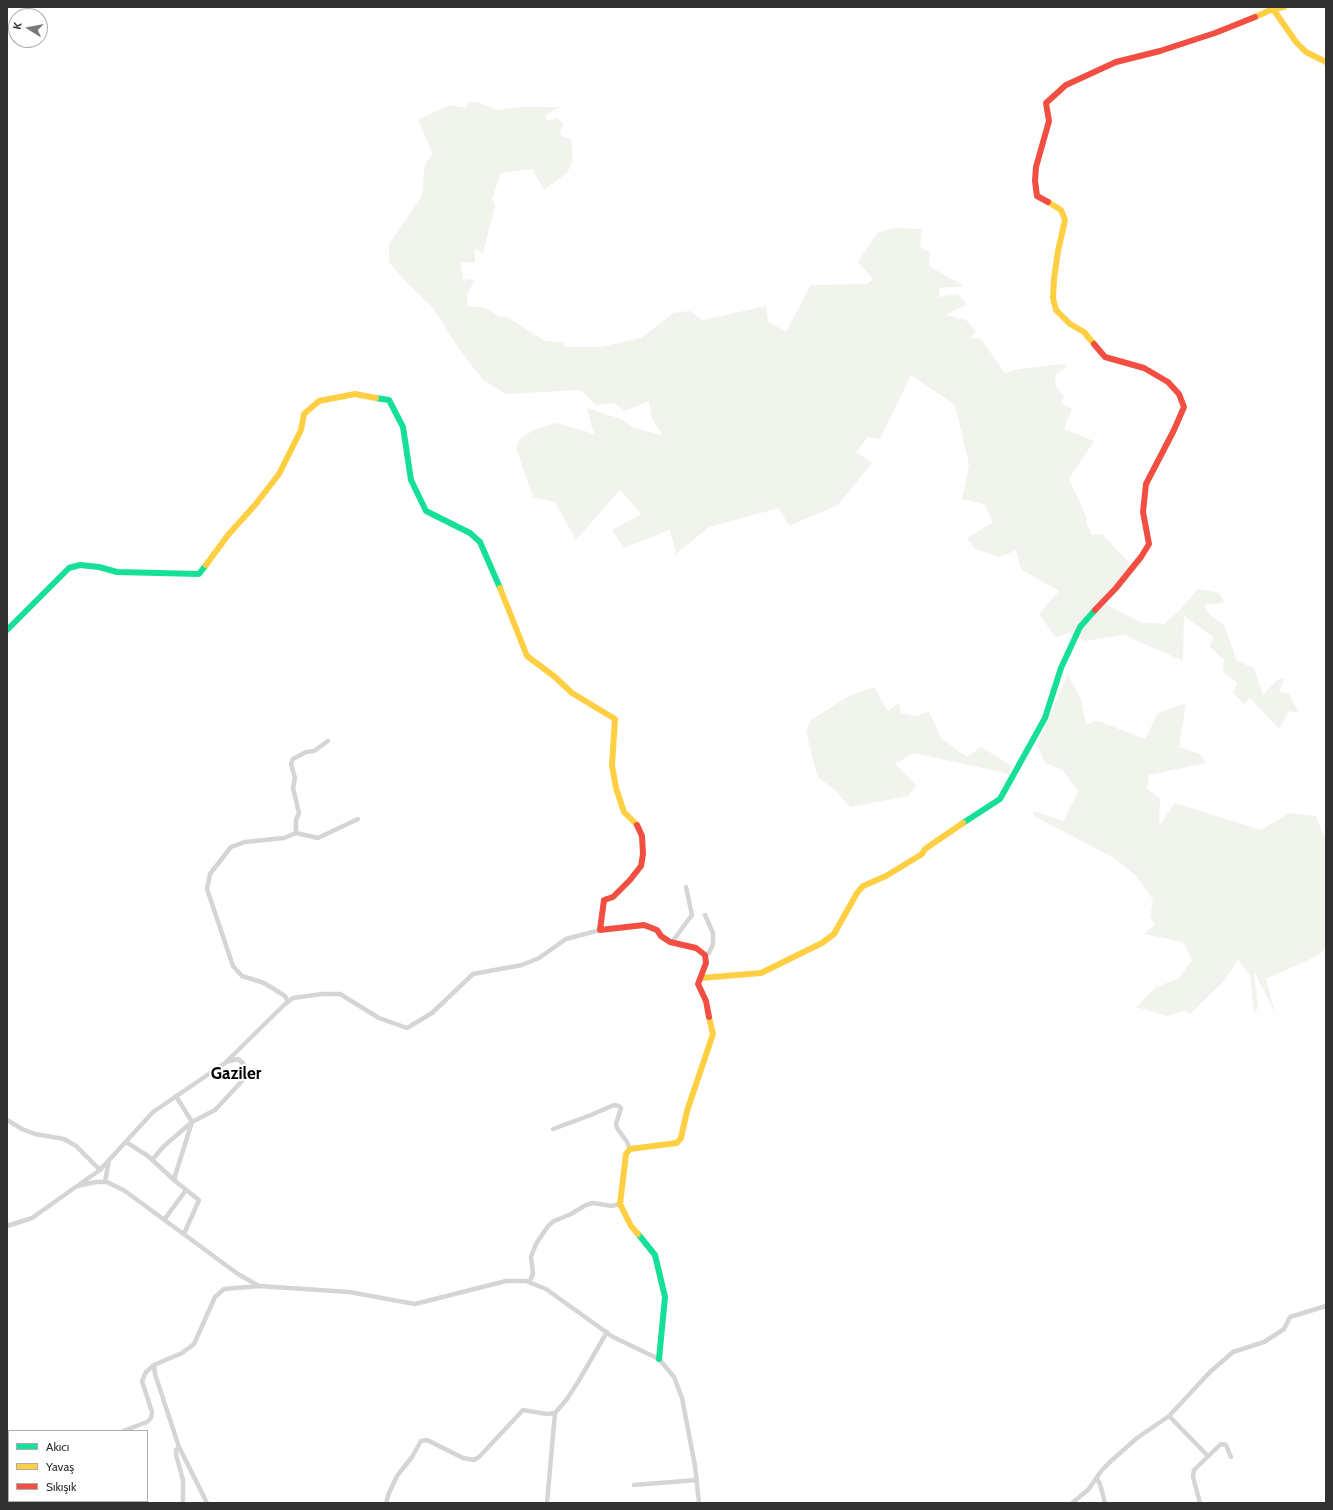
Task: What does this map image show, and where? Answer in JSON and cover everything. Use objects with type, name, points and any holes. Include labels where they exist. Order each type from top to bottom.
[{"type":"street","points":[[701,978],[760,973],[822,943],[834,934],[857,893],[863,886],[886,876],[922,854],[925,849],[1000,799],[1045,718],[1062,668],[1080,627],[1131,570],[1149,544],[1143,512],[1146,484],[1174,430],[1184,407],[1179,394],[1168,382],[1144,368],[1105,357],[1084,332],[1070,324],[1056,310],[1053,298],[1054,279],[1058,250],[1065,220],[1061,210],[1037,196],[1035,181],[1036,167],[1049,121],[1046,103],[1066,86],[1116,62],[1160,51],[1215,33],[1272,8],[1284,7]]},
{"type":"street","points":[[1272,8],[1296,42],[1306,52],[1326,62]]},
{"type":"street","points":[[7,630],[20,619],[69,568],[80,565],[99,567],[117,572],[199,574],[228,535],[255,505],[279,474],[301,430],[304,414],[319,401],[355,394],[389,400],[403,427],[411,480],[426,510],[470,533],[480,542],[500,587],[527,656],[555,677],[572,693],[615,719],[612,765],[616,788],[624,812],[636,823],[642,836],[643,854],[641,866],[630,880],[613,897],[604,900],[600,930]]},
{"type":"street","points":[[296,833],[296,820],[299,812],[293,788],[295,778],[291,764],[293,759],[306,752],[314,751],[328,741]]},
{"type":"street","points":[[288,1002],[285,996],[264,983],[242,976],[233,966],[207,889],[210,874],[231,847],[245,842],[284,838],[296,833],[318,838],[358,819]]},
{"type":"street","points":[[672,942],[692,915],[686,887]]},
{"type":"street","points":[[704,914],[713,933],[713,944],[709,953],[705,955]]},
{"type":"street","points":[[7,1226],[32,1218],[100,1170],[153,1112],[225,1063],[293,998],[322,994],[340,994],[379,1018],[408,1028],[432,1013],[474,974],[522,965],[539,958],[566,939],[600,930],[644,925],[657,930],[661,936],[672,942],[696,948],[705,955],[706,963],[698,984],[706,1001],[713,1034],[687,1111],[681,1138],[677,1144],[630,1149],[626,1154],[620,1204],[632,1226],[655,1255],[665,1297],[659,1360]]},
{"type":"street","points":[[152,1160],[164,1146],[192,1122],[215,1110],[243,1080],[246,1075],[244,1063],[238,1059],[225,1063]]},
{"type":"street","points":[[175,1181],[175,1176],[192,1122],[176,1096]]},
{"type":"street","points":[[553,1129],[614,1105],[619,1106],[621,1108],[616,1124],[617,1128],[628,1142],[630,1149]]},
{"type":"street","points":[[7,1120],[22,1129],[35,1134],[64,1139],[76,1146],[100,1170]]},
{"type":"street","points":[[126,1142],[152,1160],[199,1200],[184,1234]]},
{"type":"street","points":[[105,1182],[109,1160]]},
{"type":"street","points":[[77,1186],[96,1182],[105,1182],[125,1191],[238,1274],[259,1286]]},
{"type":"street","points":[[164,1220],[186,1190]]},
{"type":"street","points":[[529,1282],[533,1274],[532,1257],[536,1244],[548,1226],[554,1221],[571,1214],[586,1205],[593,1203],[612,1206],[620,1204]]},
{"type":"street","points":[[126,1430],[147,1422],[151,1418],[152,1412],[142,1381],[146,1372],[154,1365],[182,1353],[194,1344],[215,1297],[224,1289],[259,1286],[349,1292],[415,1304],[506,1281],[526,1281],[546,1289],[613,1337],[659,1360],[674,1377],[682,1398],[697,1480],[699,1503]]},
{"type":"street","points":[[1073,1503],[1088,1490],[1102,1470],[1132,1442],[1169,1416],[1210,1372],[1233,1352],[1264,1342],[1284,1329],[1290,1317],[1326,1306]]},
{"type":"street","points":[[547,1503],[555,1413],[574,1388],[607,1332]]},
{"type":"street","points":[[154,1365],[155,1374],[179,1446],[207,1503]]},
{"type":"street","points":[[386,1503],[397,1476],[412,1457],[421,1441],[426,1440],[464,1458],[474,1460],[479,1457],[522,1410],[525,1409],[547,1414],[555,1413]]},
{"type":"street","points":[[1169,1416],[1208,1456]]},
{"type":"street","points":[[1200,1503],[1193,1473],[1195,1468],[1221,1444],[1226,1445],[1231,1457]]},
{"type":"street","points":[[179,1446],[176,1450],[176,1455],[183,1480],[183,1503]]},
{"type":"street","points":[[1097,1479],[1100,1484],[1105,1503]]},
{"type":"street","points":[[634,1485],[697,1480]]},
{"type":"shaded area","points":[[469,102],[478,102],[496,110],[519,107],[561,107],[546,114],[546,121],[557,118],[564,124],[560,131],[561,136],[571,139],[573,161],[567,173],[544,190],[532,169],[501,173],[492,199],[495,205],[483,254],[475,249],[475,263],[461,262],[463,280],[471,279],[474,281],[467,295],[468,306],[486,308],[500,317],[507,317],[545,341],[562,342],[566,347],[600,347],[641,338],[673,313],[690,311],[702,320],[766,306],[768,321],[786,332],[811,285],[867,284],[873,279],[858,262],[877,233],[894,228],[922,229],[920,247],[930,252],[929,266],[964,286],[940,288],[939,297],[958,294],[967,304],[946,315],[966,320],[976,331],[971,338],[981,339],[1005,373],[1019,369],[1064,364],[1067,367],[1056,374],[1055,385],[1064,397],[1061,403],[1072,409],[1064,429],[1094,441],[1069,479],[1087,518],[1086,523],[1092,535],[1102,534],[1131,565],[1101,600],[1109,606],[1140,622],[1164,624],[1180,610],[1198,589],[1220,593],[1224,603],[1204,605],[1209,614],[1224,625],[1237,661],[1254,668],[1263,695],[1277,680],[1285,678],[1279,691],[1289,694],[1299,713],[1289,711],[1279,729],[1250,698],[1244,704],[1233,693],[1237,682],[1223,672],[1224,660],[1210,647],[1213,637],[1184,616],[1183,661],[1124,635],[1085,641],[1069,633],[1056,638],[1039,614],[1059,591],[1021,569],[1016,550],[1000,557],[975,549],[967,538],[993,522],[984,504],[962,499],[969,464],[955,405],[911,375],[880,439],[868,437],[856,452],[872,463],[838,505],[789,526],[779,508],[709,527],[676,554],[670,530],[624,548],[612,530],[641,514],[620,490],[576,540],[555,502],[533,497],[516,448],[520,439],[535,429],[557,423],[594,434],[587,408],[621,419],[634,428],[662,435],[652,418],[649,401],[625,411],[614,403],[596,405],[580,390],[506,394],[483,380],[459,349],[433,308],[406,282],[389,262],[389,244],[422,196],[425,164],[433,154],[418,120],[449,105],[466,108]]},
{"type":"shaded area","points":[[1068,674],[1081,699],[1086,724],[1098,721],[1145,739],[1158,713],[1186,703],[1179,747],[1200,754],[1206,763],[1149,775],[1147,789],[1160,798],[1159,826],[1175,803],[1261,830],[1289,813],[1316,816],[1326,841],[1326,949],[1317,956],[1266,979],[1275,1013],[1254,971],[1258,1008],[1254,1013],[1250,975],[1238,960],[1224,981],[1190,1014],[1183,1011],[1167,1016],[1136,1007],[1156,987],[1178,979],[1192,960],[1183,942],[1144,934],[1155,924],[1150,917],[1153,900],[1136,876],[1114,858],[1034,816],[1033,811],[1064,821],[1078,791],[1062,770],[1045,763],[1037,745]]},
{"type":"shaded area","points":[[874,687],[888,711],[899,703],[901,713],[918,716],[929,711],[941,738],[967,757],[981,747],[1012,766],[1009,774],[914,753],[895,764],[916,785],[909,796],[850,807],[834,789],[818,778],[806,732],[811,720],[849,696]]},
{"type":"traffic: fast","points":[[376,398],[389,400],[403,427],[411,480],[426,511],[470,533],[480,542],[500,588]]},
{"type":"traffic: fast","points":[[7,630],[69,568],[80,565],[99,567],[117,572],[199,574],[206,565]]},
{"type":"traffic: fast","points":[[963,823],[1000,799],[1045,718],[1061,668],[1080,627],[1095,610]]},
{"type":"traffic: fast","points":[[638,1234],[655,1255],[665,1297],[659,1359]]},
{"type":"traffic: slow","points":[[1271,7],[1273,9],[1284,7]]},
{"type":"traffic: slow","points":[[1255,17],[1273,9],[1296,42],[1306,52],[1326,62]]},
{"type":"traffic: slow","points":[[1048,202],[1061,210],[1065,220],[1054,279],[1053,298],[1056,310],[1070,324],[1084,332],[1094,344]]},
{"type":"traffic: slow","points":[[206,565],[228,535],[255,505],[279,474],[301,430],[304,414],[319,401],[355,394],[376,398]]},
{"type":"traffic: slow","points":[[500,588],[527,656],[555,677],[572,693],[615,719],[612,765],[616,788],[624,812],[637,825]]},
{"type":"traffic: slow","points":[[701,978],[761,973],[822,943],[834,934],[857,893],[863,886],[886,876],[922,854],[925,849],[963,823]]},
{"type":"traffic: slow","points":[[638,1234],[631,1226],[620,1204],[626,1154],[630,1149],[677,1143],[681,1138],[687,1111],[713,1034],[709,1017]]},
{"type":"traffic: jam","points":[[1048,202],[1037,196],[1035,181],[1036,167],[1049,121],[1046,103],[1066,85],[1116,62],[1160,51],[1215,33],[1255,17]]},
{"type":"traffic: jam","points":[[1094,344],[1105,357],[1144,368],[1168,382],[1179,394],[1184,407],[1174,430],[1146,484],[1143,512],[1149,544],[1141,557],[1116,588],[1095,610]]},
{"type":"traffic: jam","points":[[637,825],[642,836],[643,854],[641,866],[630,880],[613,897],[604,900],[600,930],[644,925],[657,930],[661,936],[670,942],[696,948],[705,955],[706,963],[698,984],[706,1001],[709,1017]]},
{"type":"district","name":"Gaziler","points":[[236,1074]]}]
